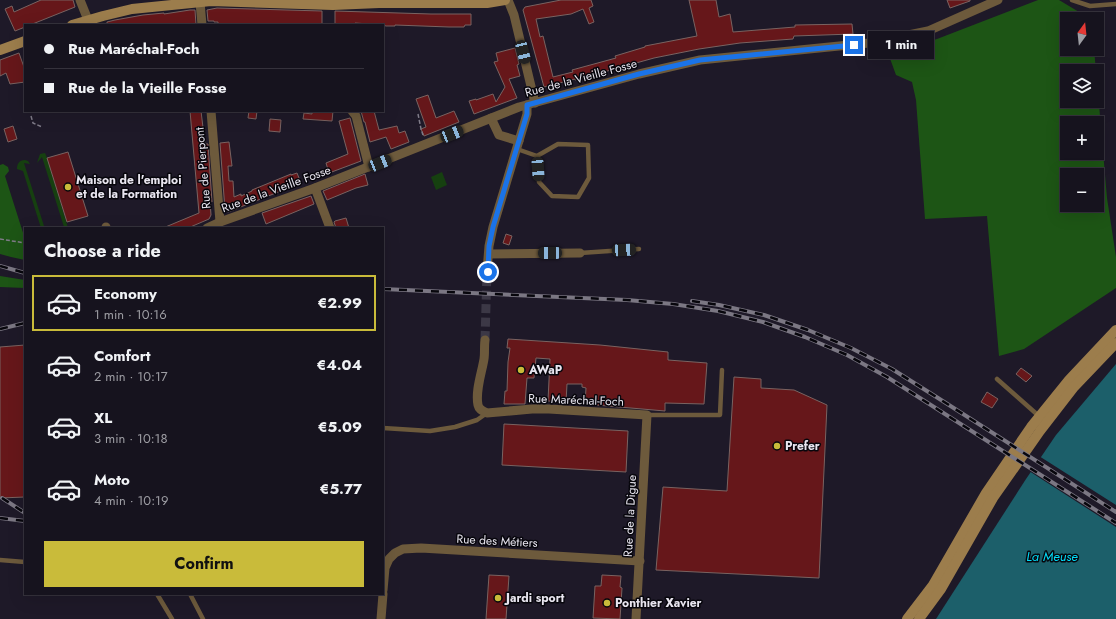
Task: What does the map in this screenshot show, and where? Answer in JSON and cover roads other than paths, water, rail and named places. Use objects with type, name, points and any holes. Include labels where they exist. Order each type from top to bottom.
[{"type":"main road","points":[[75,24],[132,9],[200,2],[332,5],[386,3],[487,3],[505,0]]},
{"type":"main road","points":[[0,49],[24,41]]},
{"type":"main road","points":[[919,619],[941,589],[993,498],[1069,380],[1116,330]]},
{"type":"main road","points":[[907,619],[933,585],[986,493],[1031,427],[1043,420],[1116,343]]},
{"type":"street","points":[[80,0],[88,20]]},
{"type":"street","points":[[488,272],[489,246],[493,227],[531,104],[514,15],[508,0]]},
{"type":"street","name":"Rue de la Vieille Fosse","points":[[209,227],[315,188],[519,107],[639,74],[700,60],[869,43],[928,31],[998,0]]},
{"type":"street","points":[[200,2],[202,24]]},
{"type":"street","name":"Rue de Pierpont","points":[[211,112],[220,222]]},
{"type":"street","points":[[353,112],[356,116],[369,167]]},
{"type":"street","points":[[491,118],[500,135],[518,145]]},
{"type":"street","points":[[315,188],[330,227]]},
{"type":"street","points":[[489,254],[580,253]]},
{"type":"street","points":[[484,340],[484,359],[479,377],[478,406],[482,411],[487,413]]},
{"type":"street","name":"Rue Maréchal-Foch","points":[[487,413],[549,409],[647,415]]},
{"type":"street","name":"Rue de la Digue","points":[[636,619],[647,415]]},
{"type":"street","name":"Rue des Métiers","points":[[384,568],[389,559],[395,553],[403,549],[420,548],[640,561]]},
{"type":"street","points":[[381,619],[383,595]]},
{"type":"lane","points":[[1072,0],[1090,6],[1116,4]]},
{"type":"lane","points":[[558,144],[588,145],[590,178],[578,197],[552,196],[539,182],[537,156],[558,144]]},
{"type":"lane","points":[[518,145],[537,156]]},
{"type":"lane","points":[[580,253],[639,249]]},
{"type":"lane","points":[[647,415],[720,415],[722,370]]},
{"type":"lane","points":[[997,379],[1043,420]]},
{"type":"lane","points":[[384,428],[430,431],[455,427],[477,420],[487,413]]},
{"type":"lane","points":[[0,560],[24,562]]},
{"type":"lane","points":[[158,595],[172,619]]},
{"type":"lane","points":[[191,595],[204,619]]},
{"type":"water","name":"La Meuse","points":[[1116,364],[1116,619],[936,619],[1056,435]]},
{"type":"tunnel","points":[[485,340],[487,271]]},
{"type":"railway","points":[[0,266],[24,273]]},
{"type":"railway","points":[[384,289],[627,300],[673,304],[718,311],[763,322],[805,337],[847,355],[887,377],[1116,523]]},
{"type":"railway","points":[[692,301],[719,305],[764,315],[808,330],[851,348],[892,369],[1116,512]]},
{"type":"railway","points":[[0,329],[24,323]]},
{"type":"railway","points":[[2,498],[24,512]]},
{"type":"railway","points":[[0,518],[24,521]]},
{"type":"place","name":"Maison de l'emploi et de la Formation","points":[[68,187]]},
{"type":"place","name":"AWaP","points":[[521,370]]},
{"type":"place","name":"Prefer","points":[[777,446]]},
{"type":"place","name":"Jardi sport","points":[[498,598]]},
{"type":"place","name":"Ponthier Xavier","points":[[607,603]]}]
